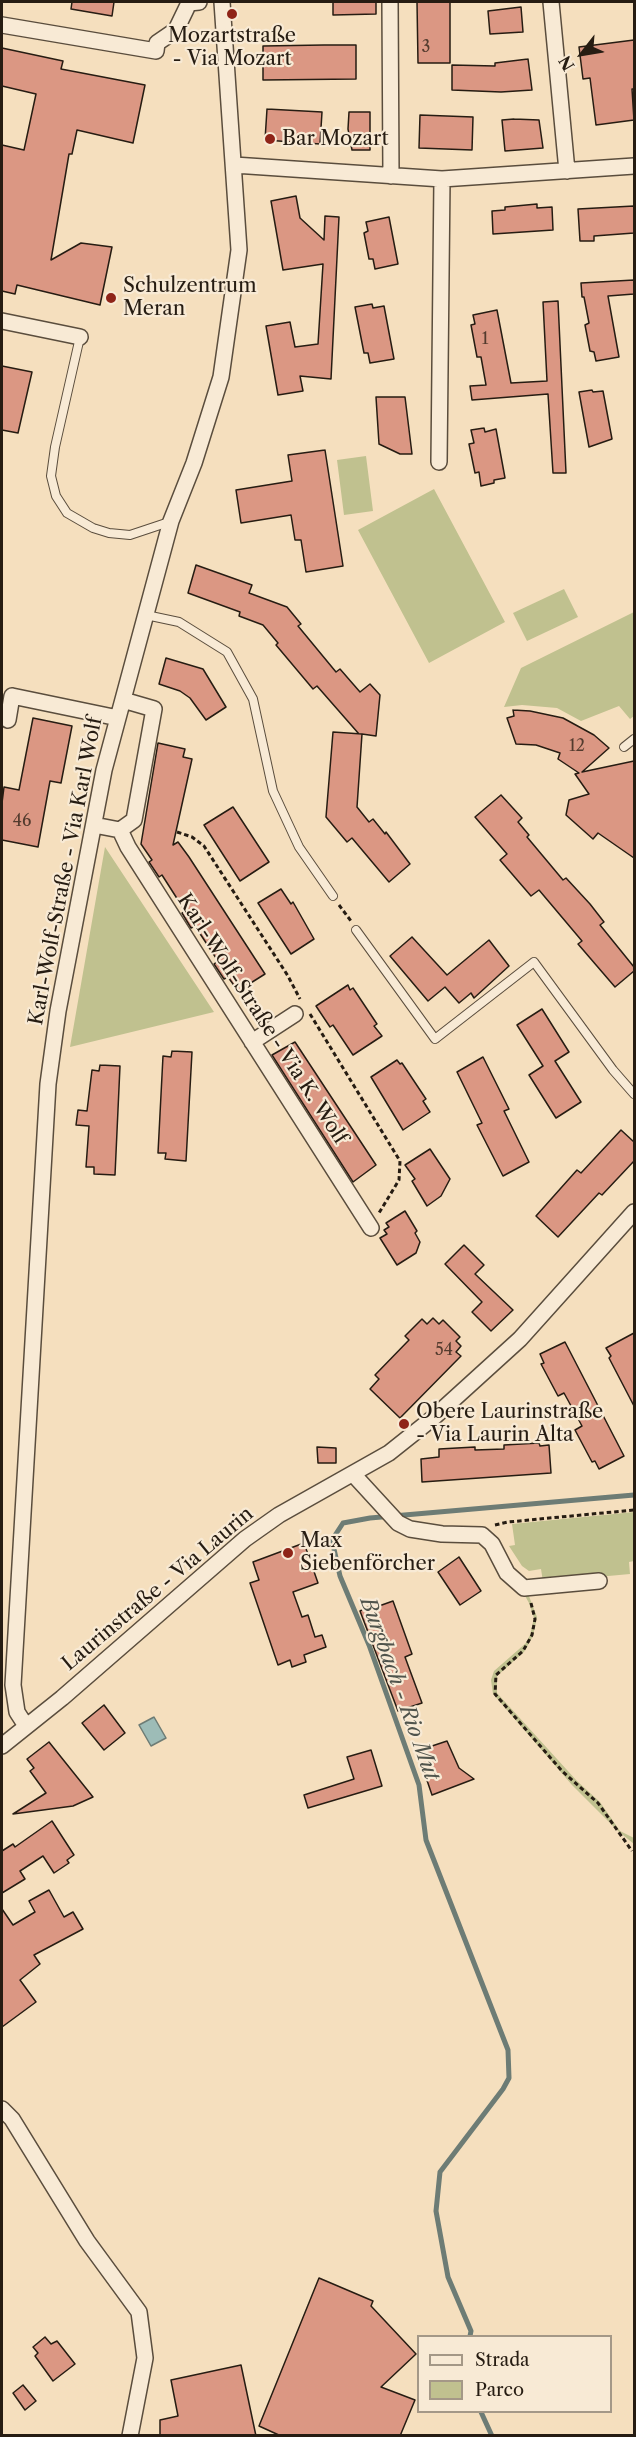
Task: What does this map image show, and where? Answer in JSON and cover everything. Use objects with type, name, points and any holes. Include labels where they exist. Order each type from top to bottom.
[{"type":"street","points":[[2,25],[156,51],[157,43],[176,30],[189,3],[199,2]]},
{"type":"street","name":"Karl-Wolf-Straße - Via Karl Wolf","points":[[26,1726],[17,1712],[13,1684],[48,1084],[58,1011],[104,770],[171,521],[194,463],[221,377],[239,250],[222,2]]},
{"type":"street","points":[[390,2],[391,177]]},
{"type":"street","points":[[551,2],[567,171]]},
{"type":"street","points":[[234,165],[442,179],[634,166]]},
{"type":"street","points":[[439,462],[442,179]]},
{"type":"street","points":[[2,321],[80,337]]},
{"type":"street","points":[[8,720],[12,696],[118,718]]},
{"type":"street","points":[[94,825],[120,830],[134,820],[154,710],[123,700]]},
{"type":"street","name":"Karl-Wolf-Straße - Via K. Wolf","points":[[120,830],[128,847],[371,1228]]},
{"type":"street","points":[[252,1042],[295,1014]]},
{"type":"street","name":"Laurinstraße - Via Laurin","points":[[2,1746],[62,1698],[245,1539],[279,1515],[353,1474],[412,1436],[520,1339],[634,1212]]},
{"type":"street","points":[[353,1474],[398,1523],[410,1529],[482,1535],[492,1544],[507,1573],[524,1588],[599,1581]]},
{"type":"street","points":[[2,2109],[12,2119],[87,2241],[139,2312],[145,2358],[130,2436]]},
{"type":"lane","points":[[80,337],[55,447],[51,476],[56,496],[67,513],[93,528],[109,533],[130,535],[171,521]]},
{"type":"lane","points":[[146,615],[179,622],[227,652],[253,699],[273,791],[299,847],[333,896]]},
{"type":"lane","points":[[624,747],[634,739]]},
{"type":"lane","points":[[356,930],[435,1040],[534,962],[613,1070],[634,1094]]},
{"type":"path","points":[[333,896],[356,930]]},
{"type":"path","points":[[482,1535],[487,1527],[508,1522],[634,1510]]},
{"type":"path","points":[[524,1588],[535,1618],[532,1635],[524,1651],[496,1675],[495,1694],[562,1771],[598,1803],[632,1851]]},
{"type":"green space","points":[[366,456],[373,511],[344,515],[337,460]]},
{"type":"green space","points":[[434,489],[505,622],[429,663],[358,530]]},
{"type":"green space","points":[[564,589],[578,617],[527,641],[513,613]]},
{"type":"green space","points":[[634,612],[634,716],[630,719],[619,706],[581,721],[557,708],[522,705],[504,707],[521,668]]},
{"type":"green space","points":[[105,847],[214,1012],[70,1047]]},
{"type":"green space","points":[[634,1512],[634,1561],[629,1562],[630,1574],[543,1582],[541,1569],[529,1571],[522,1566],[509,1546],[515,1545],[512,1524]]},
{"type":"green space","points":[[527,1591],[537,1617],[533,1636],[524,1652],[497,1676],[497,1693],[577,1781],[600,1802],[620,1831],[634,1838],[634,1844],[618,1831],[572,1785],[493,1694],[491,1680],[494,1671],[526,1643],[530,1635],[534,1618],[524,1594]]},
{"type":"water","points":[[154,1717],[166,1738],[151,1746],[139,1725]]},
{"type":"building","points":[[72,2],[114,2],[112,16],[71,9]]},
{"type":"building","points":[[333,2],[376,2],[376,14],[333,15]]},
{"type":"building","points":[[417,2],[450,2],[450,63],[418,63]]},
{"type":"building","points":[[521,7],[523,32],[490,34],[488,11]]},
{"type":"building","points":[[634,40],[634,89],[632,89],[634,120],[596,125],[590,78],[583,79],[579,47]]},
{"type":"building","points":[[356,45],[356,79],[263,80],[263,46]]},
{"type":"building","points":[[2,48],[63,61],[61,69],[145,85],[133,143],[77,130],[72,154],[69,154],[51,260],[81,243],[112,247],[100,305],[17,285],[15,294],[2,291],[2,145],[24,150],[36,94],[2,86]]},
{"type":"building","points":[[528,59],[532,90],[501,92],[452,90],[452,65],[495,66],[495,63]]},
{"type":"building","points":[[267,109],[322,112],[320,144],[265,140]]},
{"type":"building","points":[[349,112],[370,112],[370,150],[352,150],[348,129]]},
{"type":"building","points":[[420,115],[473,117],[472,150],[419,148]]},
{"type":"building","points":[[502,120],[539,120],[543,148],[505,151]]},
{"type":"building","points":[[296,196],[300,218],[324,240],[325,216],[339,217],[331,379],[300,376],[303,391],[278,395],[266,326],[290,322],[295,347],[318,344],[323,264],[283,270],[271,201]]},
{"type":"building","points":[[537,204],[537,208],[552,207],[553,230],[493,234],[492,211],[505,210],[505,207]]},
{"type":"building","points":[[634,206],[634,233],[594,236],[594,241],[580,241],[578,209]]},
{"type":"building","points":[[389,217],[398,264],[375,269],[373,259],[369,259],[364,233],[368,231],[366,222]]},
{"type":"building","points":[[634,280],[634,294],[608,296],[619,357],[596,361],[594,352],[590,351],[585,325],[589,323],[581,283]]},
{"type":"building","points":[[558,301],[566,473],[553,473],[548,394],[472,400],[470,386],[486,385],[481,357],[477,357],[471,325],[475,324],[473,315],[497,310],[511,383],[547,381],[543,302]]},
{"type":"building","points":[[372,304],[373,308],[384,306],[394,359],[370,363],[368,353],[364,353],[355,307]]},
{"type":"building","points":[[2,366],[32,372],[18,433],[2,430]]},
{"type":"building","points":[[592,390],[593,392],[603,391],[612,439],[589,447],[579,392]]},
{"type":"building","points":[[376,397],[405,397],[412,454],[400,454],[379,444]]},
{"type":"building","points":[[484,428],[485,432],[496,429],[505,478],[481,486],[479,472],[475,473],[469,444],[474,443],[471,430]]},
{"type":"building","points":[[325,450],[343,566],[306,572],[301,540],[295,540],[291,515],[241,523],[236,490],[292,481],[288,455]]},
{"type":"building","points":[[196,565],[252,585],[249,593],[287,607],[301,624],[298,626],[336,672],[340,669],[360,692],[370,684],[380,695],[376,736],[362,734],[357,807],[369,822],[373,819],[385,834],[386,832],[410,864],[389,882],[352,838],[347,842],[326,817],[333,732],[359,734],[317,686],[313,689],[276,645],[278,643],[263,625],[239,616],[240,612],[188,593]]},
{"type":"building","points":[[166,658],[203,669],[226,707],[206,720],[190,698],[180,691],[159,684]]},
{"type":"building","points":[[513,710],[563,718],[594,735],[609,748],[582,772],[634,761],[634,858],[598,833],[593,839],[566,815],[569,800],[589,794],[575,774],[579,773],[558,759],[560,753],[536,745],[516,744],[507,718],[514,716]]},
{"type":"building","points":[[33,718],[72,726],[61,783],[50,781],[38,847],[2,840],[4,787],[19,790]]},
{"type":"building","points":[[158,743],[185,749],[183,757],[192,759],[173,845],[178,842],[189,857],[265,974],[238,991],[228,977],[224,979],[214,964],[218,961],[195,926],[191,928],[182,913],[185,911],[162,875],[159,877],[149,862],[152,860],[141,844]]},
{"type":"building","points":[[501,795],[522,818],[518,822],[529,835],[527,837],[563,880],[566,878],[590,904],[604,922],[600,925],[634,967],[634,971],[615,987],[578,944],[582,941],[539,890],[531,896],[500,860],[507,854],[475,817]]},
{"type":"building","points":[[233,807],[269,862],[240,881],[204,825]]},
{"type":"building","points":[[281,889],[291,904],[293,902],[314,939],[291,954],[258,903]]},
{"type":"building","points":[[412,937],[447,975],[489,940],[509,966],[474,998],[471,993],[459,1003],[445,987],[428,1001],[390,956]]},
{"type":"building","points":[[348,985],[350,990],[353,988],[377,1024],[374,1026],[382,1036],[353,1055],[333,1025],[330,1027],[316,1006]]},
{"type":"building","points":[[542,1009],[569,1052],[555,1061],[581,1102],[556,1118],[529,1075],[543,1066],[517,1025]]},
{"type":"building","points":[[295,1042],[376,1165],[353,1182],[272,1055]]},
{"type":"building","points":[[172,1051],[192,1052],[186,1161],[165,1159],[166,1153],[158,1153],[163,1056],[171,1057]]},
{"type":"building","points":[[483,1057],[509,1109],[504,1111],[529,1162],[503,1176],[477,1125],[482,1123],[457,1072]]},
{"type":"building","points":[[397,1060],[400,1064],[402,1063],[426,1099],[423,1101],[430,1112],[403,1130],[371,1077]]},
{"type":"building","points":[[100,1065],[120,1066],[115,1175],[94,1174],[94,1167],[86,1167],[89,1126],[76,1125],[78,1110],[87,1111],[92,1070],[99,1071]]},
{"type":"building","points":[[621,1130],[634,1142],[634,1161],[602,1195],[599,1193],[558,1237],[536,1216],[577,1170],[581,1173]]},
{"type":"building","points":[[430,1149],[450,1179],[441,1196],[427,1206],[412,1181],[415,1179],[405,1165]]},
{"type":"building","points":[[405,1211],[417,1231],[415,1233],[420,1242],[416,1253],[397,1265],[380,1238],[387,1234],[384,1230],[389,1227],[386,1223]]},
{"type":"building","points":[[464,1245],[484,1265],[475,1274],[513,1310],[491,1331],[472,1312],[482,1302],[445,1264]]},
{"type":"building","points":[[433,1318],[439,1324],[443,1320],[460,1337],[456,1341],[461,1346],[456,1352],[461,1356],[400,1418],[370,1389],[379,1379],[375,1375],[409,1340],[405,1336],[422,1319],[427,1324]]},
{"type":"building","points":[[634,1333],[634,1406],[606,1348]]},
{"type":"building","points":[[565,1342],[624,1456],[599,1469],[595,1461],[592,1462],[575,1430],[582,1426],[564,1393],[558,1396],[541,1364],[544,1363],[540,1354]]},
{"type":"building","points":[[539,1443],[540,1446],[549,1445],[551,1473],[422,1482],[421,1459],[439,1457],[439,1449],[475,1447],[475,1450],[504,1449],[504,1445]]},
{"type":"building","points":[[317,1447],[336,1448],[336,1463],[318,1463]]},
{"type":"building","points":[[304,1543],[318,1583],[293,1592],[302,1617],[308,1615],[315,1637],[322,1635],[326,1647],[304,1655],[306,1662],[292,1667],[290,1660],[278,1665],[250,1583],[259,1580],[253,1562]]},
{"type":"building","points":[[459,1557],[481,1591],[460,1605],[438,1572]]},
{"type":"building","points":[[393,1601],[412,1654],[405,1657],[422,1703],[398,1711],[360,1611],[378,1602],[379,1606]]},
{"type":"building","points":[[104,1705],[125,1733],[104,1750],[82,1723]]},
{"type":"building","points":[[447,1741],[459,1768],[474,1779],[432,1795],[417,1751]]},
{"type":"building","points":[[49,1742],[93,1797],[73,1806],[13,1814],[46,1793],[30,1771],[34,1768],[27,1759]]},
{"type":"building","points":[[371,1750],[382,1786],[308,1808],[304,1795],[354,1779],[347,1757]]},
{"type":"building","points":[[52,1821],[74,1855],[67,1860],[69,1863],[54,1873],[43,1856],[20,1871],[25,1879],[2,1893],[2,1851],[13,1844],[15,1847]]},
{"type":"building","points":[[49,1890],[64,1917],[73,1912],[83,1929],[34,1955],[40,1964],[20,1980],[36,2002],[2,2027],[2,1909],[13,1925],[35,1912],[29,1901]]},
{"type":"building","points":[[319,2278],[373,2301],[371,2306],[416,2354],[381,2387],[415,2400],[400,2436],[281,2436],[259,2426]]},
{"type":"building","points":[[45,2337],[51,2344],[57,2341],[75,2364],[53,2381],[35,2356],[38,2353],[33,2347]]},
{"type":"building","points":[[241,2365],[256,2436],[160,2436],[160,2420],[178,2416],[171,2380]]},
{"type":"building","points":[[23,2385],[36,2401],[25,2410],[13,2393]]},
{"type":"waterway","name":"Burgbach - Rio Mut","points":[[470,2335],[471,2331],[448,2277],[436,2211],[440,2172],[503,2089],[509,2078],[508,2050],[426,1840],[419,1785],[369,1645],[340,1576],[332,1540],[343,1523],[370,1518],[634,1495]]},
{"type":"waterway","name":"Burgbach - Rio Mut","points":[[481,2413],[492,2436]]},
{"type":"place","name":"Mozartstraße - Via Mozart","points":[[232,14]]},
{"type":"place","name":"Bar Mozart","points":[[270,139]]},
{"type":"place","name":"Schulzentrum Meran","points":[[111,298]]},
{"type":"place","name":"Obere Laurinstraße - Via Laurin Alta","points":[[404,1424]]},
{"type":"place","name":"Max Siebenförcher","points":[[288,1553]]}]
